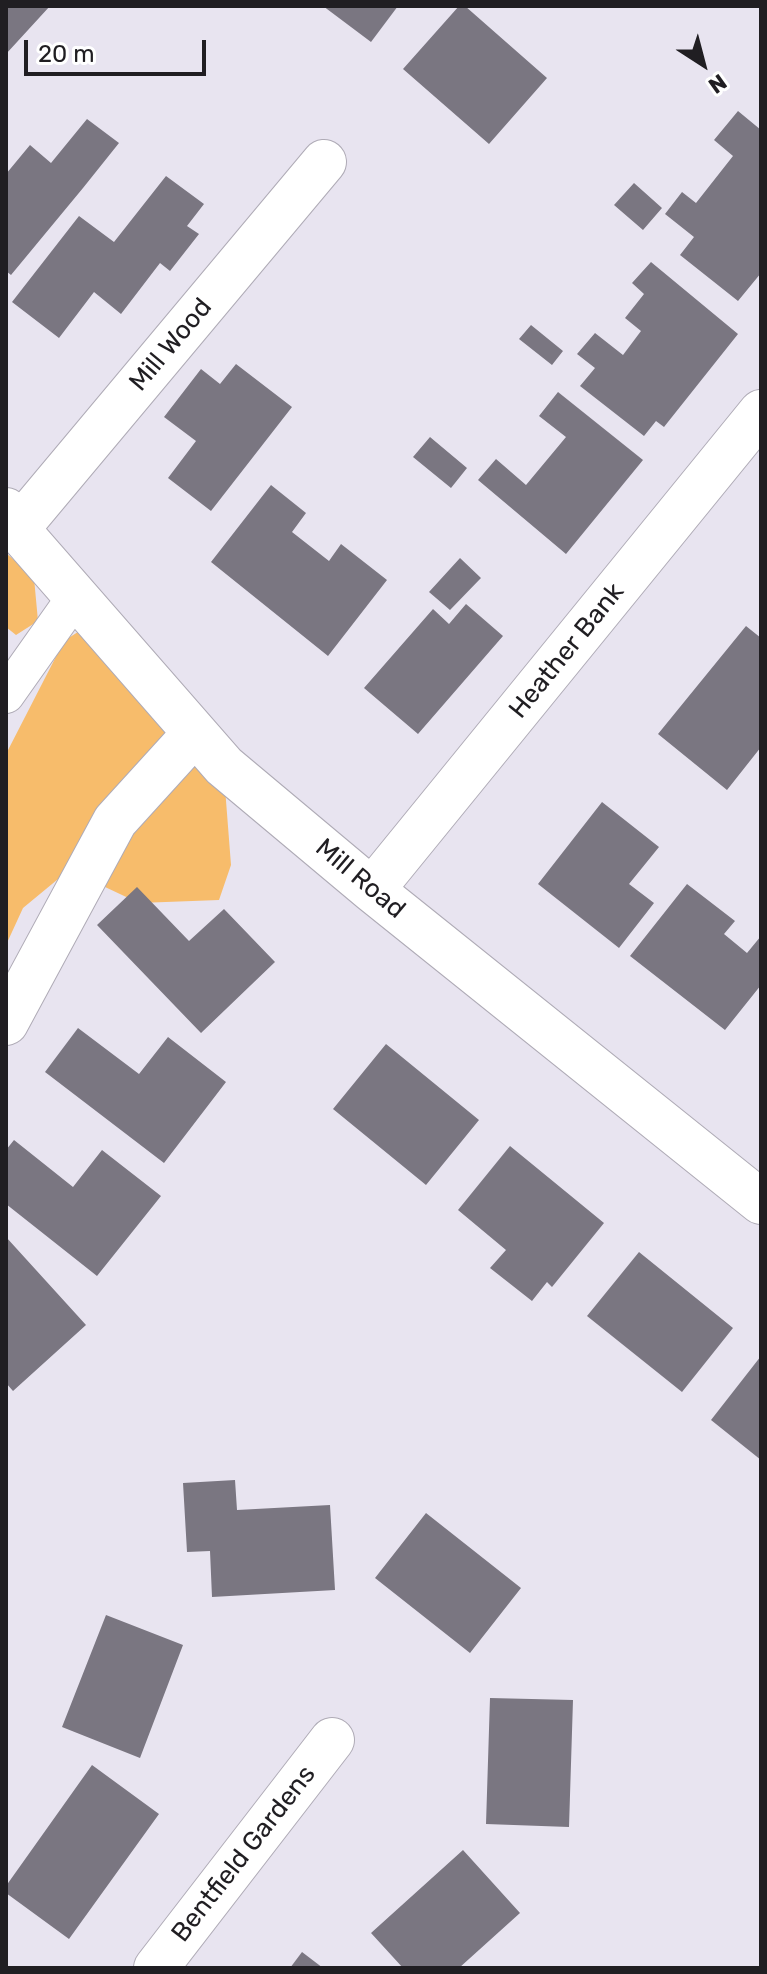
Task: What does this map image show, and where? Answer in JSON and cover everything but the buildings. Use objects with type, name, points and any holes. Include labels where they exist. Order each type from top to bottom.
[{"type":"street","name":"Mill Wood","points":[[11,519],[324,162]]},
{"type":"street","name":"Heather Bank","points":[[372,890],[761,412]]},
{"type":"street","name":"Mill Road","points":[[11,519],[224,766],[372,890],[761,1202]]},
{"type":"street","points":[[6,1023],[115,821],[195,733]]},
{"type":"street","name":"Bentfield Gardens","points":[[156,1968],[332,1740]]},
{"type":"lane","points":[[6,695],[76,596]]},
{"type":"shaded area","points":[[6,553],[34,578],[38,621],[16,635],[6,627]]},
{"type":"shaded area","points":[[84,628],[224,775],[231,865],[219,900],[139,903],[69,870],[23,908],[6,945],[6,754],[64,641]]}]
